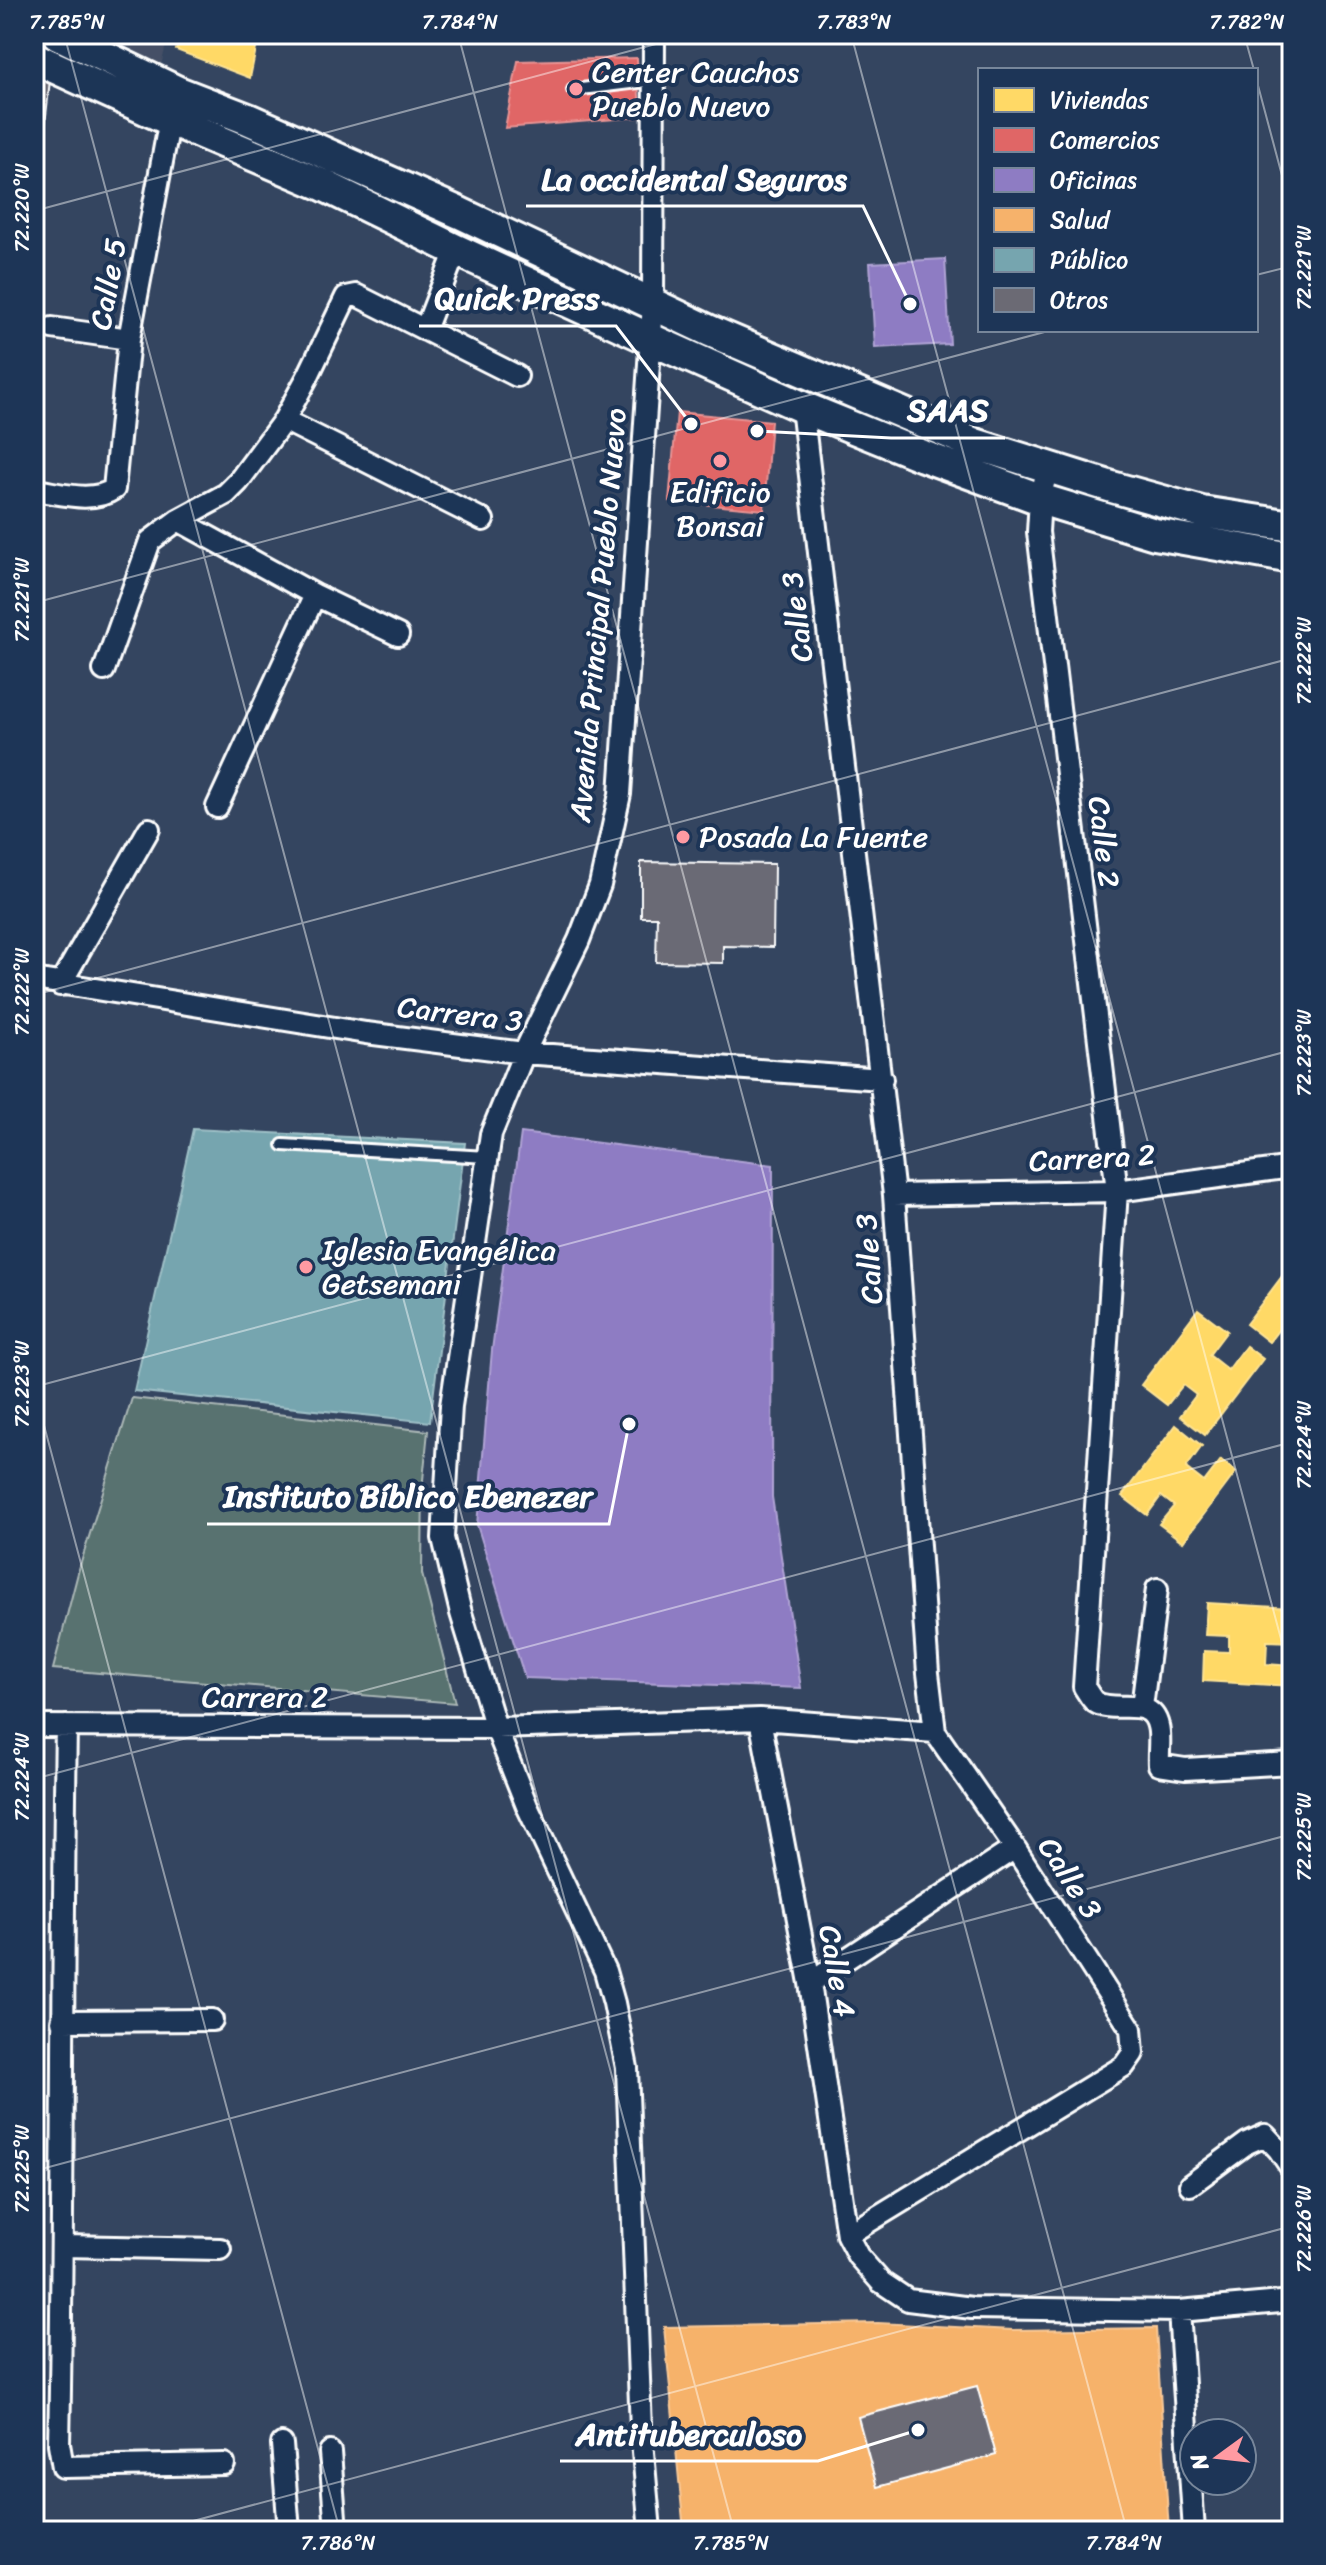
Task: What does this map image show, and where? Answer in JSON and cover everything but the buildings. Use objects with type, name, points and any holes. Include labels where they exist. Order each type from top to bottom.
[{"type":"street","points":[[58,34],[173,105],[323,185],[456,250],[802,407],[1040,499],[1155,534],[1291,560]]},
{"type":"street","name":"Avenida Principal Pueblo Nuevo","points":[[650,2531],[641,2430],[627,2068],[605,1971],[527,1806],[496,1728],[461,1613],[443,1538],[451,1406],[491,1134],[524,1053],[579,940],[595,899],[620,794],[653,304],[654,34]]},
{"type":"street","points":[[34,58],[173,105],[248,119],[460,213],[653,304],[975,444],[1202,512],[1292,526]]},
{"type":"street","name":"Calle 5","points":[[34,490],[90,497],[114,489],[129,339],[173,105]]},
{"type":"street","points":[[425,330],[456,250]]},
{"type":"street","points":[[104,670],[150,541],[178,520],[226,494],[284,420],[346,297],[356,295],[517,376]]},
{"type":"street","points":[[52,328],[129,339]]},
{"type":"street","name":"Calle 3","points":[[802,407],[894,1195],[928,1673],[935,1732],[1015,1848],[1131,2029],[1133,2053],[1124,2066],[847,2235]]},
{"type":"street","points":[[284,420],[483,520]]},
{"type":"street","name":"Calle 2","points":[[1048,467],[1040,499],[1038,532],[1117,1191],[1084,1687],[1094,1702],[1142,1707]]},
{"type":"street","points":[[178,520],[315,595],[398,635]]},
{"type":"street","points":[[217,807],[315,595]]},
{"type":"street","points":[[60,985],[149,829]]},
{"type":"street","name":"Carrera 3","points":[[34,979],[366,1033],[524,1053],[882,1079]]},
{"type":"street","name":"Carrera 2","points":[[894,1195],[1117,1191],[1292,1167]]},
{"type":"street","points":[[1157,1589],[1142,1707],[1152,1715],[1158,1726],[1159,1765],[1185,1769],[1292,1763]]},
{"type":"street","name":"Carrera 2","points":[[34,1726],[496,1728],[760,1719],[935,1732]]},
{"type":"street","name":"Calle 4","points":[[760,1719],[810,1983],[847,2235]]},
{"type":"street","points":[[66,1726],[59,2444],[63,2467],[224,2464]]},
{"type":"street","points":[[810,1983],[1015,1848]]},
{"type":"street","points":[[62,2021],[212,2020]]},
{"type":"street","points":[[1190,2185],[1247,2143],[1265,2135],[1292,2169]]},
{"type":"street","points":[[847,2235],[858,2256],[881,2282],[908,2300],[972,2308],[1179,2311],[1292,2301]]},
{"type":"street","points":[[63,2246],[220,2249]]},
{"type":"street","points":[[1179,2311],[1194,2531]]},
{"type":"street","points":[[282,2444],[289,2531]]},
{"type":"street","points":[[330,2452],[336,2531]]},
{"type":"lane","points":[[573,90],[655,80]]},
{"type":"lane","points":[[283,1145],[487,1157]]},
{"type":"shaded area","points":[[104,34],[169,34],[161,65]]},
{"type":"green space","points":[[132,1398],[428,1431],[423,1480],[422,1574],[455,1703],[53,1669],[79,1569]]},
{"type":"place","name":"Center Cauchos Pueblo Nuevo","points":[[576,89]]},
{"type":"place","name":"La occidental Seguros","points":[[910,304]]},
{"type":"place","name":"Quick Press","points":[[691,424]]},
{"type":"place","name":"SAAS","points":[[757,431]]},
{"type":"place","name":"Edificio Bonsai","points":[[720,461]]},
{"type":"place","name":"Posada La Fuente","points":[[683,837]]},
{"type":"place","name":"Iglesia Evangélica Getsemani","points":[[306,1267]]},
{"type":"place","name":"Instituto Bíblico Ebenezer","points":[[629,1424]]},
{"type":"place","name":"Antituberculoso","points":[[918,2430]]}]
